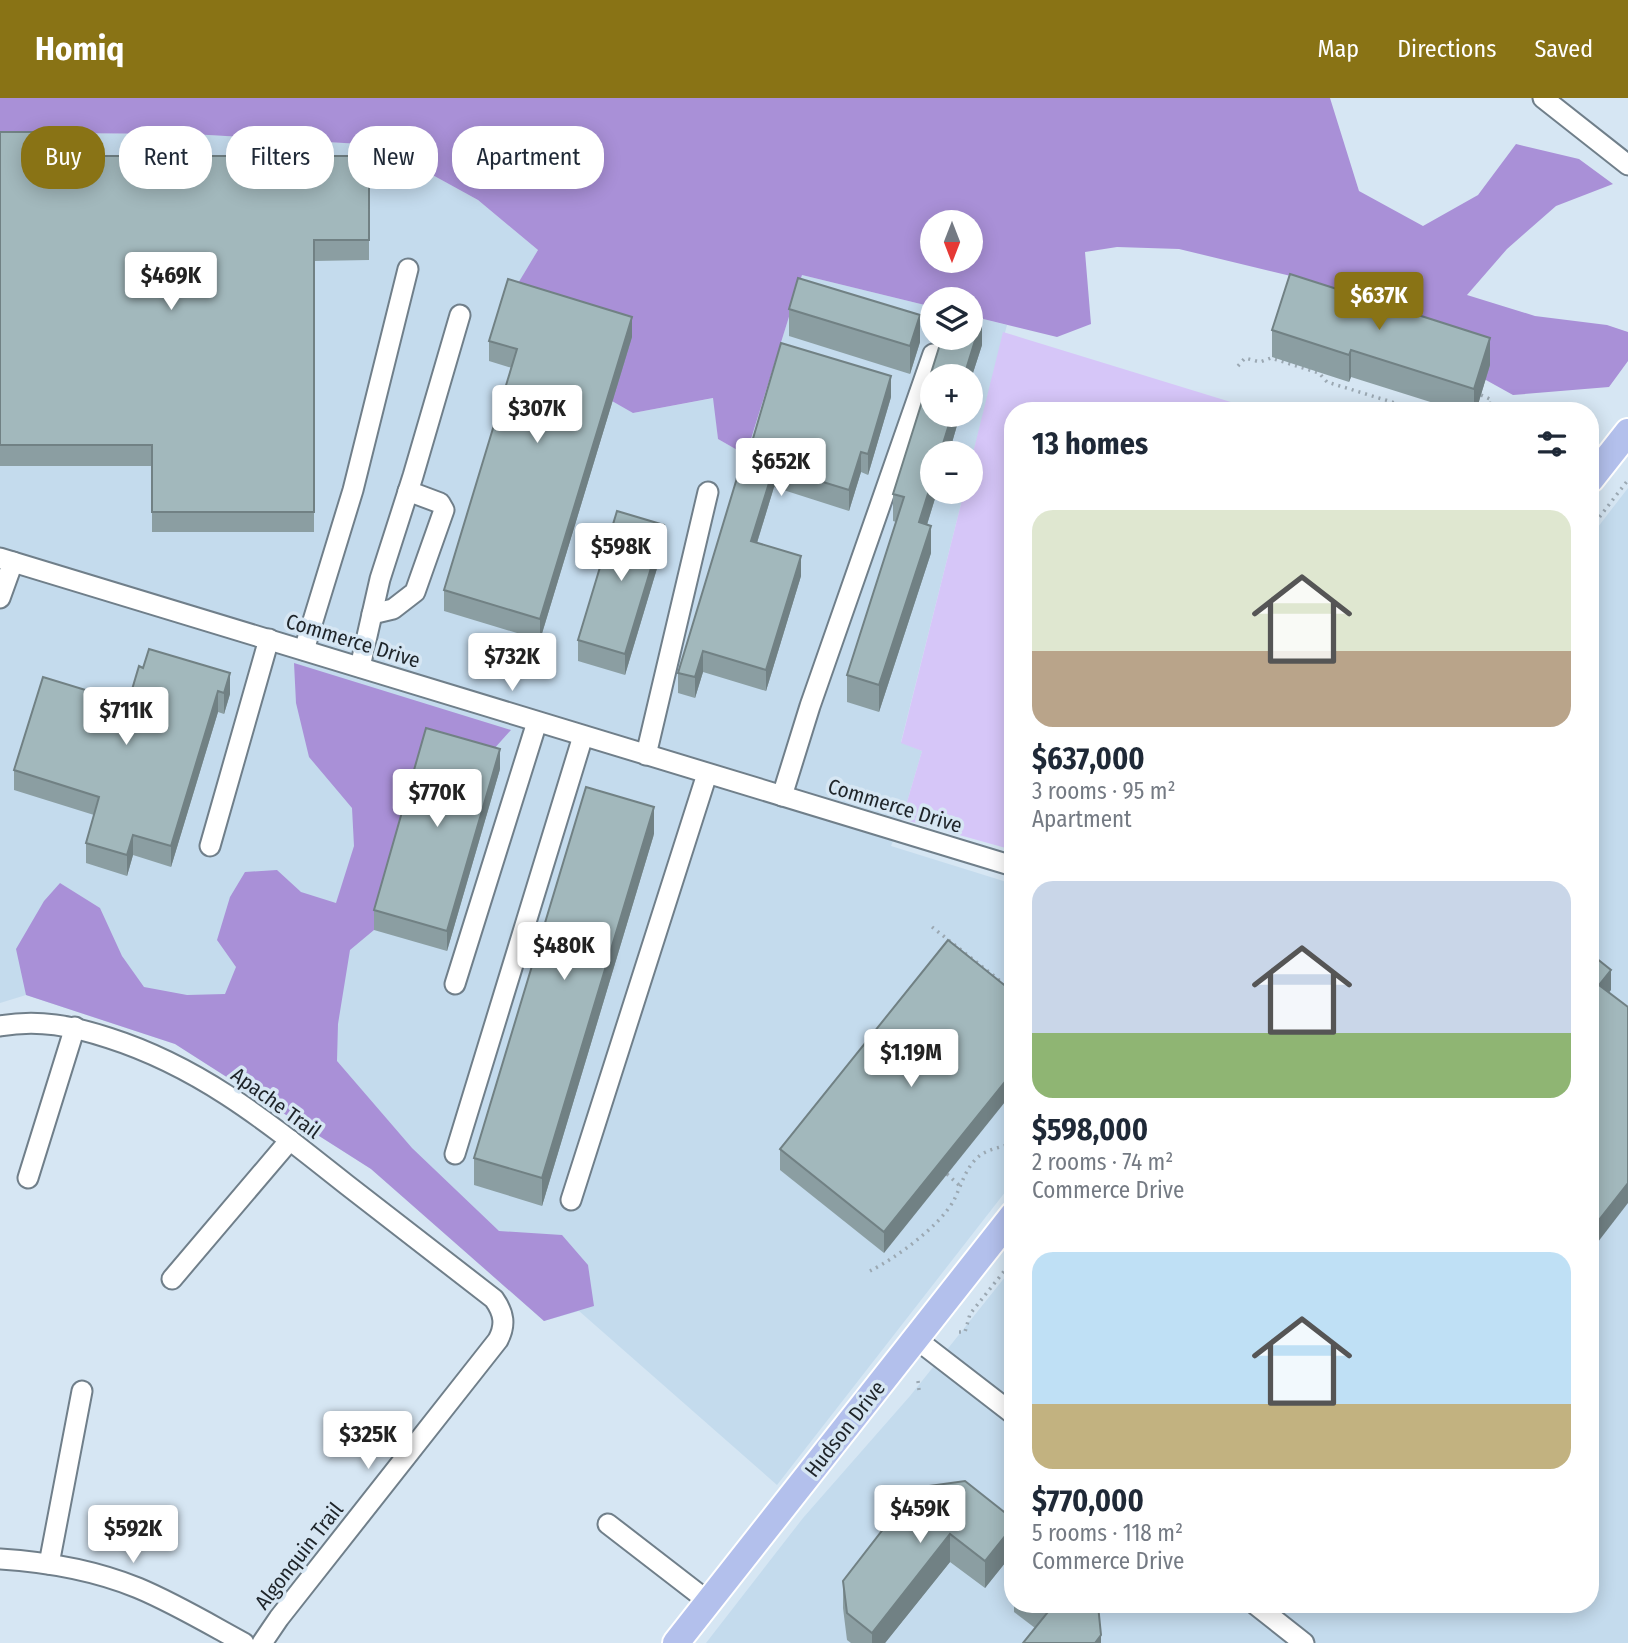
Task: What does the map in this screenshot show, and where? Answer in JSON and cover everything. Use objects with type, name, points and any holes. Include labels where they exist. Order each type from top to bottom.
[{"type":"main road","points":[[1599,469],[1628,432]]},
{"type":"main road","name":"Hudson Drive","points":[[676,1643],[1004,1226]]},
{"type":"street","points":[[1542,98],[1628,165]]},
{"type":"street","points":[[304,650],[353,490],[408,269]]},
{"type":"street","points":[[360,667],[380,579],[460,315]]},
{"type":"street","points":[[782,796],[810,706],[933,354]]},
{"type":"street","points":[[372,614],[393,609],[415,592],[444,510],[440,503],[408,491]]},
{"type":"street","points":[[646,755],[708,492]]},
{"type":"street","points":[[0,598],[6,560]]},
{"type":"street","name":"Commerce Drive","points":[[6,560],[1004,863]]},
{"type":"street","points":[[211,846],[269,639]]},
{"type":"street","points":[[455,984],[537,722]]},
{"type":"street","points":[[455,1154],[583,736]]},
{"type":"street","points":[[571,1200],[707,774]]},
{"type":"street","name":"Apache Trail","points":[[0,1026],[34,1022],[75,1027],[125,1043],[172,1063],[242,1103],[489,1296]]},
{"type":"street","points":[[28,1178],[75,1027]]},
{"type":"street","points":[[172,1279],[290,1140]]},
{"type":"street","name":"Algonquin Trail","points":[[262,1643],[498,1340],[502,1333],[503,1316],[500,1308],[489,1296]]},
{"type":"street","points":[[916,1339],[1004,1407]]},
{"type":"street","points":[[49,1564],[82,1391]]},
{"type":"street","points":[[608,1524],[709,1602]]},
{"type":"street","points":[[0,1559],[49,1564],[107,1577],[138,1588],[244,1643]]},
{"type":"street","points":[[1266,1613],[1304,1643]]},
{"type":"path","points":[[1238,366],[1245,358],[1260,362],[1271,358],[1319,373],[1327,382],[1391,402]]},
{"type":"path","points":[[1481,395],[1491,402]]},
{"type":"path","points":[[1599,518],[1628,480]]},
{"type":"path","points":[[932,928],[1004,984]]},
{"type":"path","points":[[870,1271],[890,1259],[939,1219],[953,1202],[969,1167],[982,1154],[1004,1146]]},
{"type":"path","points":[[947,1174],[960,1186]]},
{"type":"path","points":[[959,1332],[965,1332],[970,1314],[1004,1271]]},
{"type":"path","points":[[918,1381],[919,1390]]},
{"type":"shaded area","points":[[0,98],[1330,98],[1359,191],[1423,226],[1478,195],[1516,144],[1579,159],[1613,184],[1556,206],[1507,249],[1467,295],[1535,316],[1607,325],[1628,332],[1628,361],[1609,387],[1513,395],[1421,344],[1353,321],[1320,283],[1179,249],[1117,247],[1085,252],[1091,324],[1057,337],[983,319],[983,287],[920,287],[920,304],[802,275],[746,455],[718,439],[713,398],[633,413],[612,401],[508,300],[538,250],[478,200],[458,189],[604,189],[604,126],[452,126],[452,186],[438,178],[438,126],[348,126],[348,143],[334,142],[334,126],[226,126],[226,136],[212,135],[212,126],[119,126],[119,134],[105,133],[105,126],[21,126],[21,139],[0,145]]},
{"type":"shaded area","points":[[105,133],[119,134],[119,189],[212,189],[212,135],[226,136],[226,189],[334,189],[334,142],[348,143],[348,189],[438,189],[438,178],[452,186],[452,189],[458,189],[478,200],[538,250],[509,299],[632,337],[633,413],[714,398],[718,439],[746,455],[802,275],[920,304],[920,350],[983,350],[983,319],[1007,325],[983,416],[983,364],[920,364],[920,427],[980,427],[976,441],[920,441],[920,504],[961,504],[901,742],[922,751],[891,846],[1004,881],[1004,1194],[777,1485],[579,1311],[544,1321],[371,1169],[175,1044],[26,995],[0,1003],[0,146],[21,140],[21,189],[105,189]]},
{"type":"shaded area","points":[[1003,332],[1231,402],[1004,402],[1004,847],[902,819],[922,751],[901,743],[961,504],[983,504],[983,441],[976,441],[979,427],[983,427],[983,413]]},
{"type":"shaded area","points":[[1628,488],[1628,1643],[706,1643],[803,1518],[910,1396],[1004,1278],[1004,1613],[1599,1613],[1599,526]]},
{"type":"shaded area","points":[[294,663],[511,730],[493,750],[374,930],[350,950],[338,1024],[337,1061],[412,1148],[499,1231],[562,1235],[588,1265],[594,1306],[544,1321],[371,1169],[175,1044],[26,995],[16,949],[44,901],[60,883],[100,908],[122,956],[144,987],[187,995],[225,994],[236,967],[217,940],[230,897],[245,872],[277,870],[301,892],[336,903],[354,846],[352,808],[309,757],[296,703]]},
{"type":"building","points":[[0,132],[21,132],[21,189],[105,189],[105,156],[119,156],[119,189],[212,189],[212,156],[226,156],[226,189],[334,189],[334,156],[348,156],[348,189],[369,189],[369,240],[314,240],[314,512],[152,512],[152,445],[0,445]]},
{"type":"building","points":[[1290,274],[1490,338],[1474,389],[1351,350],[1349,355],[1272,330]]},
{"type":"building","points":[[798,278],[920,315],[910,346],[789,309]]},
{"type":"building","points":[[508,279],[632,317],[540,619],[444,590],[517,349],[489,341]]},
{"type":"building","points":[[781,343],[891,376],[868,454],[861,452],[849,490],[774,467],[751,541],[801,556],[766,670],[703,651],[695,677],[678,673],[740,468],[743,469],[752,442]]},
{"type":"building","points":[[938,350],[972,350],[968,364],[934,364]]},
{"type":"building","points":[[920,408],[920,427],[948,427],[944,441],[920,441],[920,504],[925,504],[919,522],[931,526],[879,685],[847,675],[904,497],[893,494]]},
{"type":"building","points":[[617,511],[664,525],[625,654],[578,640]]},
{"type":"building","points":[[149,649],[230,673],[224,693],[218,691],[171,846],[133,835],[127,855],[86,843],[99,797],[14,770],[43,677],[128,703],[139,666],[143,668]]},
{"type":"building","points":[[426,728],[500,749],[447,931],[374,910]]},
{"type":"building","points":[[586,787],[654,807],[542,1178],[474,1158]]},
{"type":"building","points":[[948,940],[1004,985],[1004,1083],[884,1232],[780,1149]]},
{"type":"building","points":[[1599,960],[1611,970],[1599,985]]},
{"type":"building","points":[[1599,985],[1628,1007],[1628,1183],[1599,1220]]},
{"type":"building","points":[[965,1481],[1004,1512],[1004,1537],[985,1561],[950,1534],[872,1633],[847,1613],[843,1581],[915,1488]]},
{"type":"building","points":[[1047,1613],[1099,1613],[1101,1635],[1095,1643],[1023,1643]]}]
